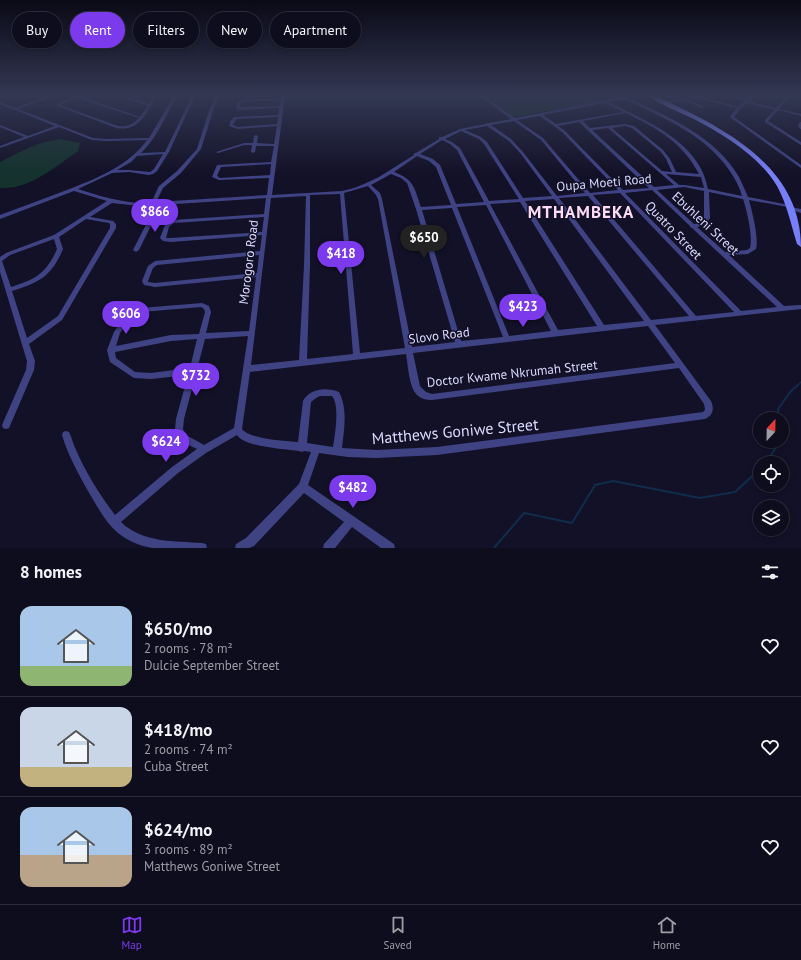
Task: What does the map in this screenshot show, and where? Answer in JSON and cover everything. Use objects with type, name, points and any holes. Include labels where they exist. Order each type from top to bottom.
[{"type":"street","points":[[47,122],[97,140],[150,139]]},
{"type":"street","points":[[103,122],[121,128],[133,126],[137,122]]},
{"type":"street","points":[[0,217],[73,189],[110,172],[137,154],[150,139],[161,122]]},
{"type":"street","points":[[110,172],[153,173],[164,158],[164,153],[181,122]]},
{"type":"street","points":[[136,250],[156,204],[160,187],[179,172],[199,149],[208,122]]},
{"type":"street","points":[[232,122],[231,126],[236,128],[279,125]]},
{"type":"street","name":"Morogoro Road","points":[[238,430],[279,122]]},
{"type":"street","points":[[73,189],[111,201],[133,205],[342,192],[368,184],[390,172],[440,138],[461,130],[501,122]]},
{"type":"street","points":[[518,122],[542,139],[694,318]]},
{"type":"street","name":"Quatro Street","points":[[552,122],[557,125],[739,313]]},
{"type":"street","points":[[557,125],[577,122]]},
{"type":"street","name":"Ebuhleni Street","points":[[581,122],[782,308]]},
{"type":"street","points":[[645,122],[656,127],[674,140],[687,152],[703,176],[707,221],[692,226]]},
{"type":"street","points":[[674,122],[706,142],[730,166],[746,197],[754,242],[753,249],[748,252],[723,254]]},
{"type":"street","points":[[702,122],[713,127],[749,152],[779,185],[790,207],[801,244]]},
{"type":"street","points":[[738,122],[801,167]]},
{"type":"street","points":[[767,122],[801,144]]},
{"type":"street","points":[[801,123],[801,128]]},
{"type":"street","points":[[487,124],[516,146],[681,365]]},
{"type":"street","points":[[589,129],[625,125],[633,127],[666,156],[674,172]]},
{"type":"street","points":[[0,126],[28,137]]},
{"type":"street","points":[[0,148],[59,126]]},
{"type":"street","points":[[609,127],[677,186]]},
{"type":"street","points":[[461,130],[480,138],[486,143],[520,200],[602,328]]},
{"type":"street","points":[[253,152],[256,136]]},
{"type":"street","points":[[440,138],[451,143],[459,150],[556,334]]},
{"type":"street","points":[[218,152],[241,145],[276,144]]},
{"type":"street","points":[[137,154],[164,153]]},
{"type":"street","points":[[415,154],[431,160],[436,164],[454,205],[507,339]]},
{"type":"street","points":[[272,176],[219,179],[214,177],[218,166],[274,163]]},
{"type":"street","points":[[390,172],[403,177],[409,182],[459,345]]},
{"type":"street","points":[[661,172],[674,172],[703,176]]},
{"type":"street","name":"Doctor Kwame Nkrumah Street","points":[[368,184],[378,194],[380,199],[417,390],[422,395],[427,396],[681,365]]},
{"type":"street","name":"Oupa Moeti Road","points":[[418,209],[677,186],[705,189],[801,210]]},
{"type":"street","points":[[342,192],[357,356]]},
{"type":"street","points":[[302,363],[307,266],[308,194]]},
{"type":"street","points":[[6,425],[31,365],[26,342],[0,261],[8,254],[56,236],[87,218],[111,201]]},
{"type":"street","points":[[264,233],[168,241],[163,238],[167,226],[173,222],[266,215]]},
{"type":"street","points":[[26,342],[60,318],[113,228],[113,224],[111,222],[87,218]]},
{"type":"street","points":[[10,290],[38,280],[44,275],[60,249],[56,236]]},
{"type":"street","points":[[259,275],[152,285],[146,284],[145,281],[150,267],[155,262],[262,253]]},
{"type":"street","points":[[193,371],[151,376],[134,375],[113,360],[112,350],[116,335],[129,314],[141,310],[205,306],[208,312],[193,371],[180,419],[179,430],[183,438],[200,446],[203,450]]},
{"type":"street","name":"Slovo Road","points":[[247,369],[602,328],[801,307]]},
{"type":"street","points":[[112,350],[163,339],[252,332]]},
{"type":"street","name":"Matthews Goniwe Street","points":[[238,430],[242,436],[251,440],[337,452],[376,454],[459,449],[700,417],[708,412],[710,408],[705,398],[681,365]]},
{"type":"street","points":[[302,448],[305,432],[307,401],[312,395],[332,392],[336,394],[340,400],[337,452]]},
{"type":"street","points":[[114,522],[159,481],[203,450],[238,430]]},
{"type":"street","points":[[66,435],[72,452],[101,504],[114,522],[127,535],[160,547],[202,548]]},
{"type":"street","points":[[240,548],[257,535],[303,487],[316,449]]},
{"type":"street","points":[[303,487],[390,548]]},
{"type":"street","points":[[328,548],[351,521]]},
{"type":"green space","points":[[61,139],[80,143],[78,151],[51,170],[31,181],[11,188],[0,188],[0,162],[37,145],[52,140]]},
{"type":"waterway","points":[[798,385],[801,382]]},
{"type":"waterway","points":[[778,412],[778,409],[791,391],[798,385]]},
{"type":"waterway","points":[[770,456],[776,448]]},
{"type":"waterway","points":[[494,548],[524,513],[572,523],[595,485],[613,481],[700,498],[735,492],[753,475]]},
{"type":"district","name":"MTHAMBEKA","points":[[581,212]]}]
